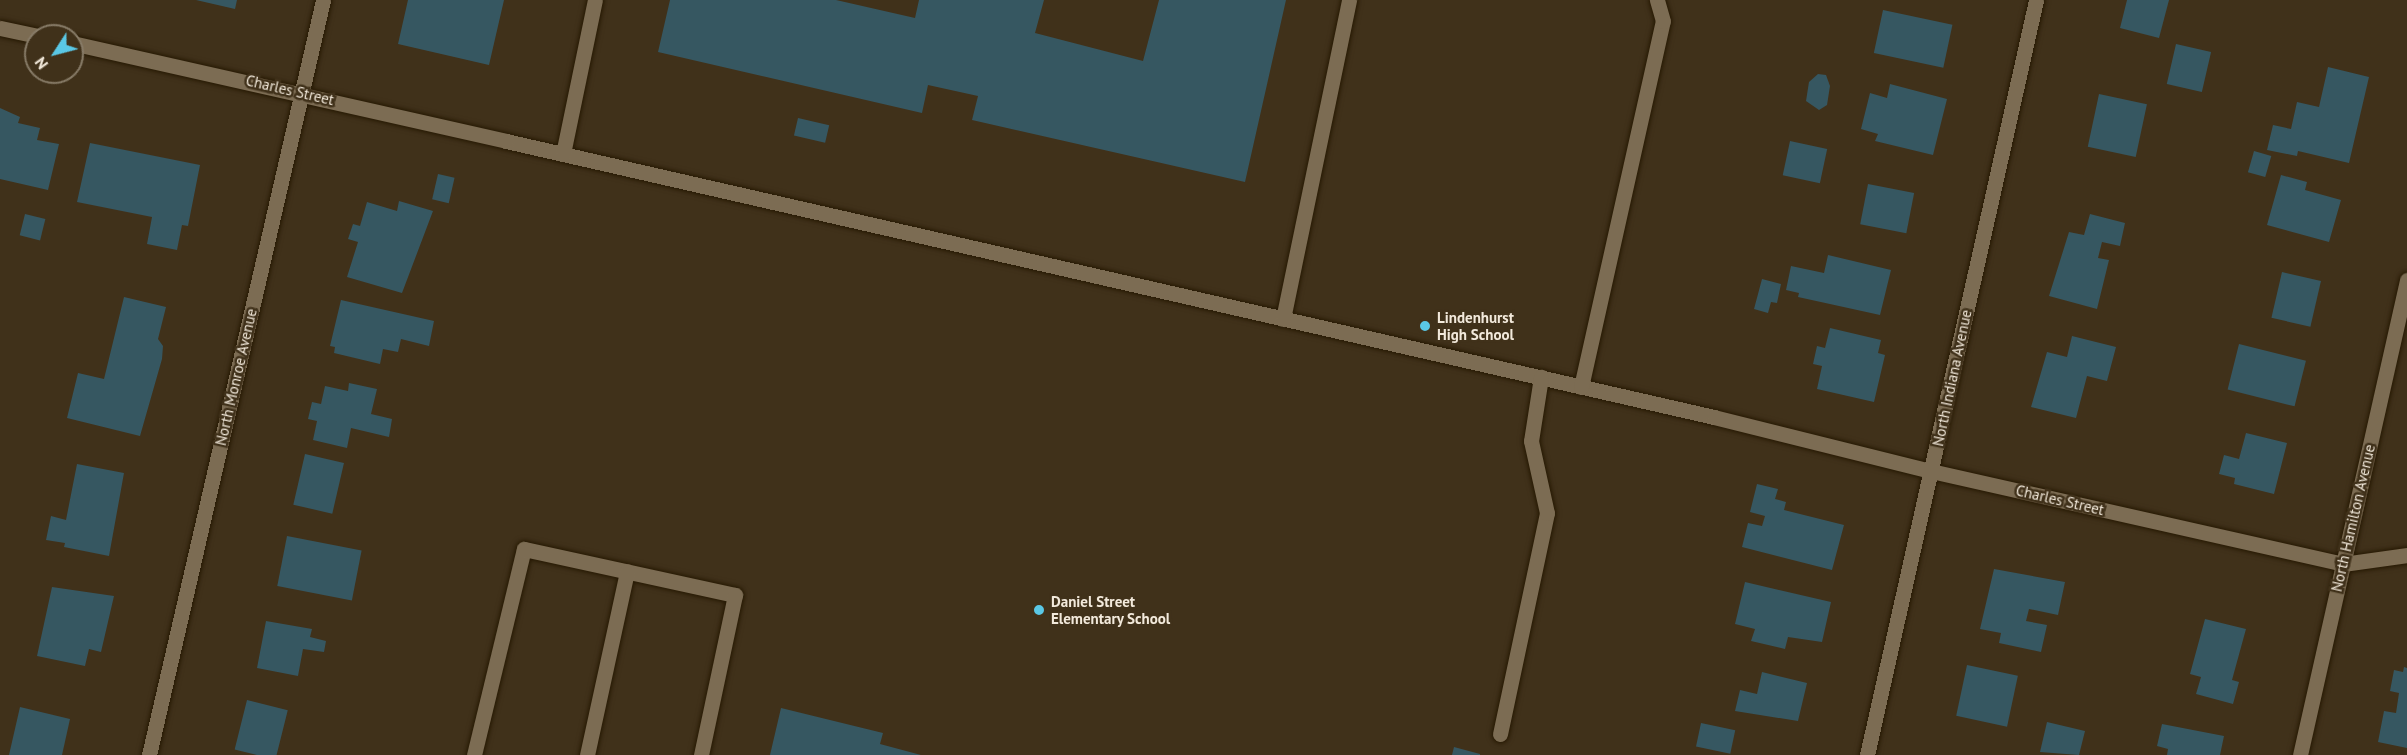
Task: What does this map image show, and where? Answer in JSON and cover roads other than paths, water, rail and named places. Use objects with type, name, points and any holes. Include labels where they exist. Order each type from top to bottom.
[{"type":"street","name":"North Monroe Avenue","points":[[149,755],[323,0]]},
{"type":"street","points":[[563,154],[595,0]]},
{"type":"street","points":[[1283,319],[1349,0]]},
{"type":"street","points":[[1581,387],[1663,21],[1657,0]]},
{"type":"street","name":"North Indiana Avenue","points":[[1867,755],[2036,0]]},
{"type":"street","points":[[0,28],[24,33]]},
{"type":"street","name":"Charles Street","points":[[84,46],[302,92],[506,141],[1714,417],[1931,471],[2343,564],[2399,553],[2407,555]]},
{"type":"street","name":"North Hamilton Avenue","points":[[2300,755],[2407,280]]},
{"type":"street","points":[[1500,734],[1539,565],[1547,513],[1531,441],[1541,377]]},
{"type":"street","points":[[474,755],[524,549],[735,595],[701,755]]},
{"type":"street","points":[[587,755],[627,571]]},
{"type":"place","name":"Lindenhurst High School","points":[[1425,326]]},
{"type":"place","name":"Daniel Street Elementary School","points":[[1039,610]]}]
